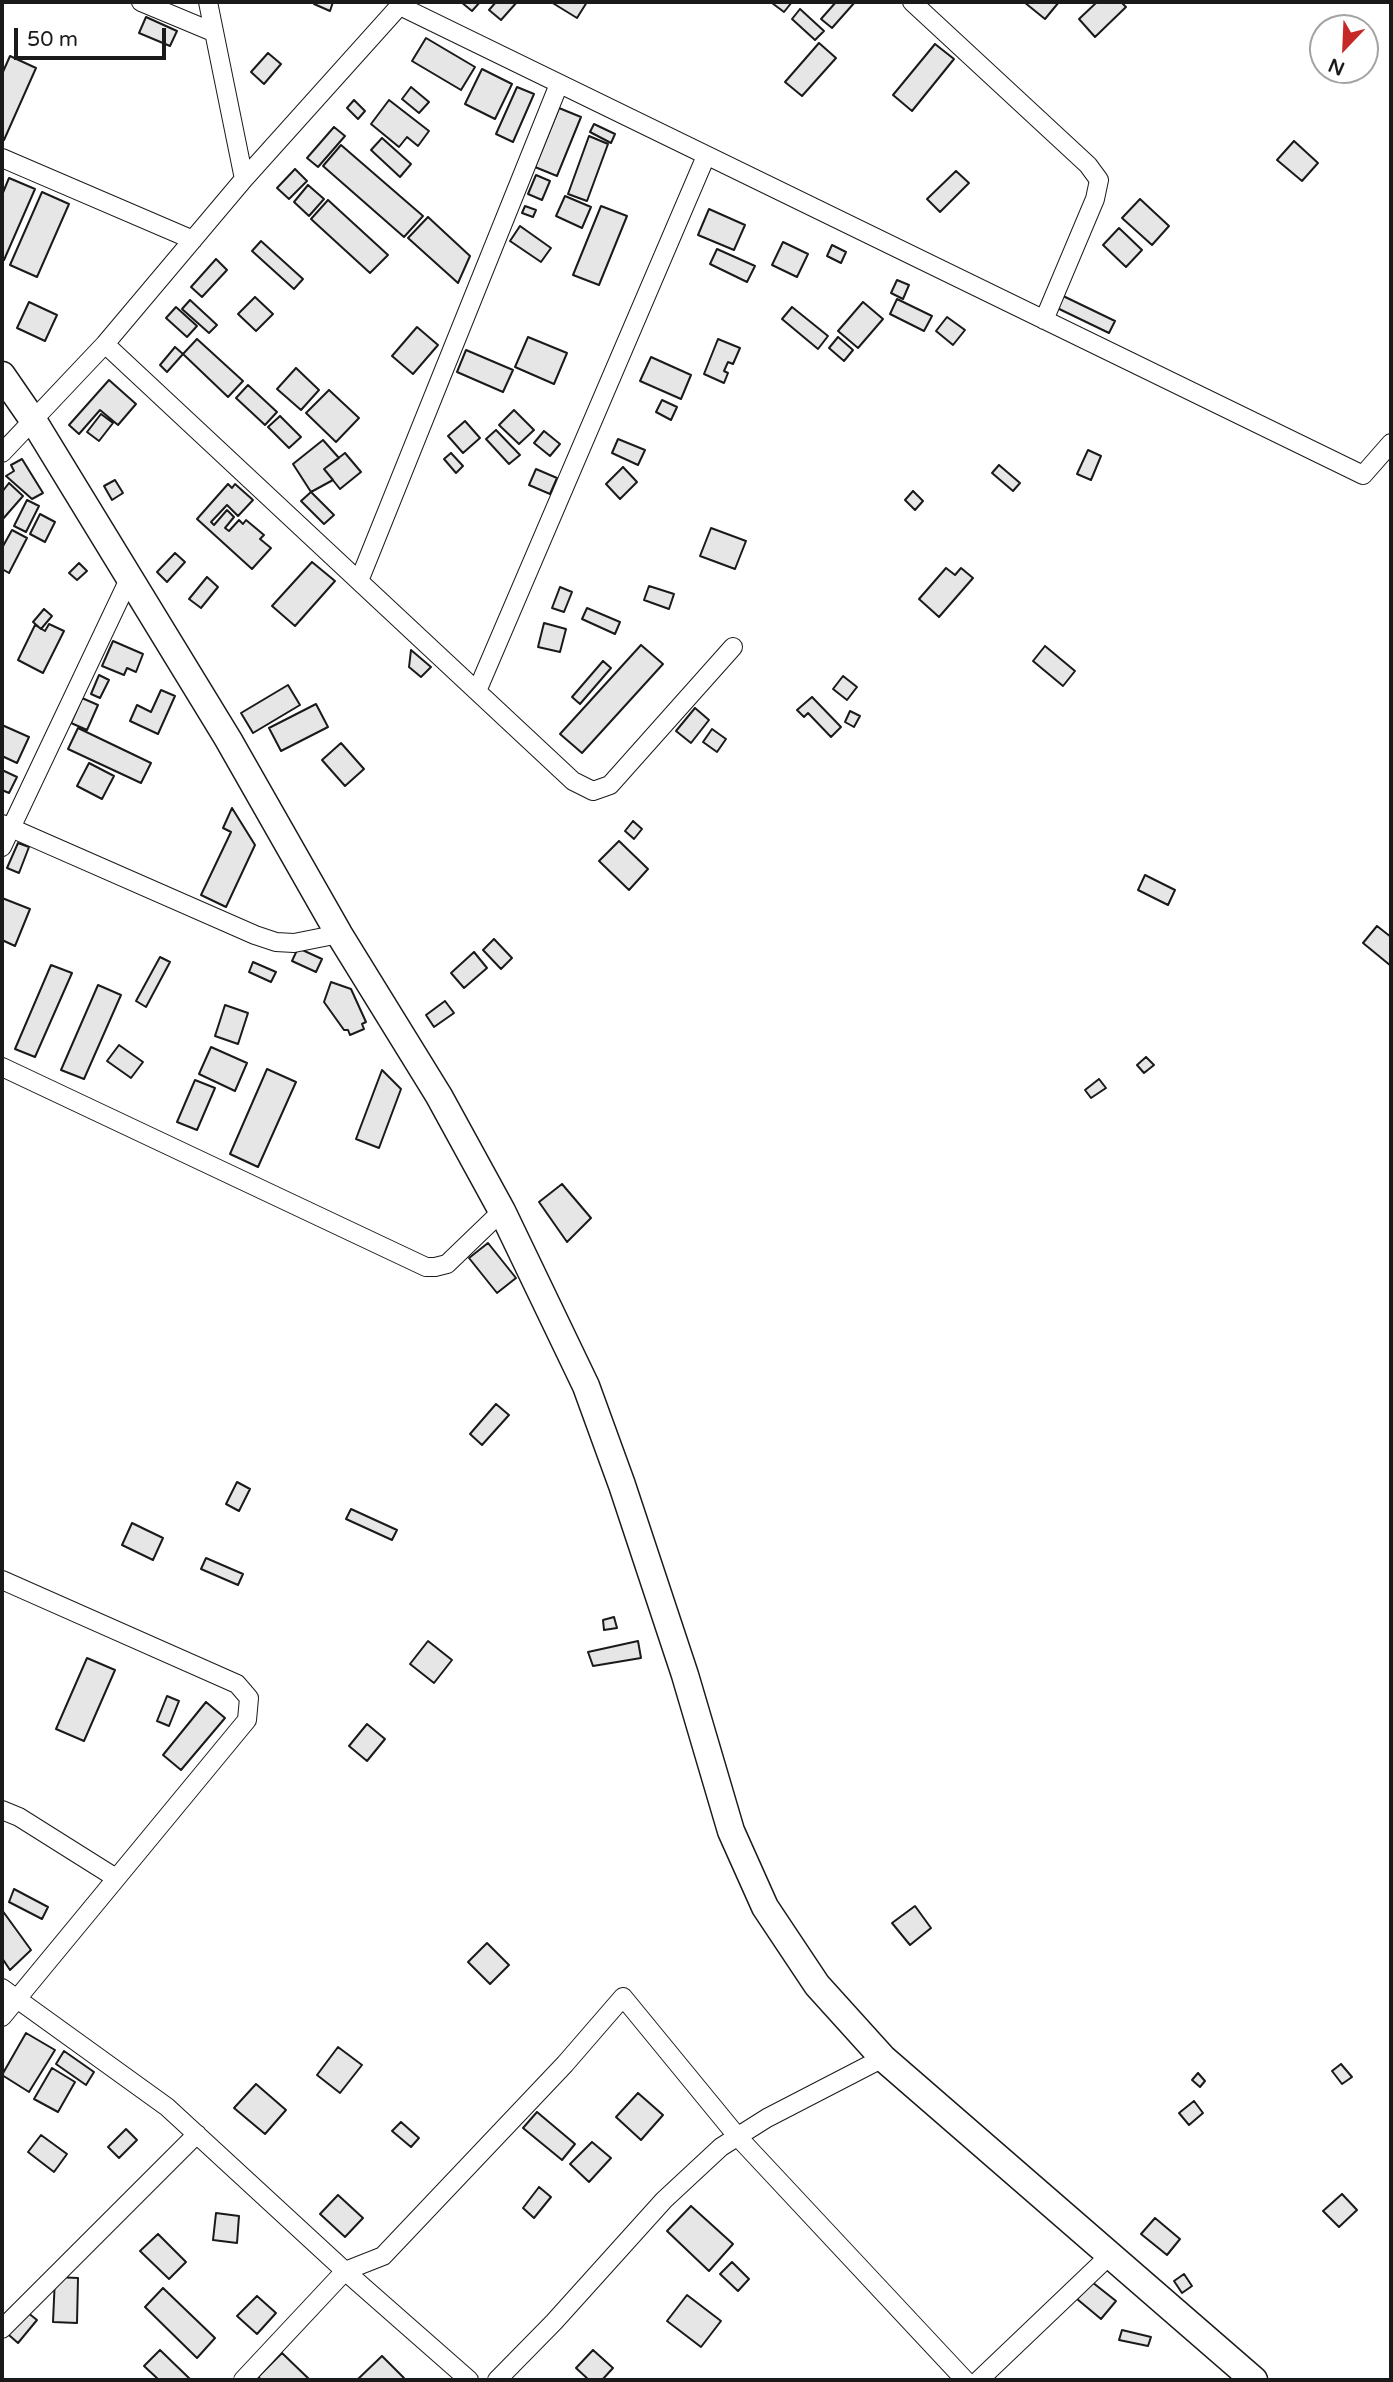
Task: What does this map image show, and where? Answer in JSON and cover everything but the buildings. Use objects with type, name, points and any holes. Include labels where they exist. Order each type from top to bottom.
[{"type":"main road","points":[[2,375],[33,420],[228,739],[339,934],[439,1096],[502,1211],[586,1386],[685,1675],[731,1831],[765,1907],[817,1985],[883,2058],[1254,2380]]},
{"type":"street","points":[[141,2],[213,32]]},
{"type":"street","points":[[208,2],[244,179]]},
{"type":"street","points":[[912,2],[1088,165],[1098,180],[1095,199],[1044,320]]},
{"type":"street","points":[[2,453],[105,344],[244,179],[402,4],[559,84],[1363,475],[1391,443]]},
{"type":"street","points":[[359,580],[559,84]]},
{"type":"street","points":[[477,691],[706,156]]},
{"type":"street","points":[[2,158],[193,240]]},
{"type":"street","points":[[105,344],[573,781],[593,791],[610,785],[733,646]]},
{"type":"street","points":[[2,847],[6,826],[130,577]]},
{"type":"street","points":[[6,826],[276,942],[294,943],[339,934]]},
{"type":"street","points":[[2,1067],[426,1267],[447,1264],[502,1211]]},
{"type":"street","points":[[2,1580],[237,1684],[249,1698],[247,1720],[116,1878],[9,1994],[2,2017]]},
{"type":"street","points":[[2,1810],[19,1817],[116,1878]]},
{"type":"street","points":[[9,1994],[167,2107],[345,2271],[469,2380]]},
{"type":"street","points":[[243,2380],[345,2271],[383,2256],[565,2064],[623,1997],[737,2136],[965,2380]]},
{"type":"street","points":[[497,2380],[554,2322],[664,2200],[721,2147],[767,2118],[883,2058]]},
{"type":"street","points":[[2,2329],[197,2134]]},
{"type":"street","points":[[979,2380],[1109,2256]]}]
